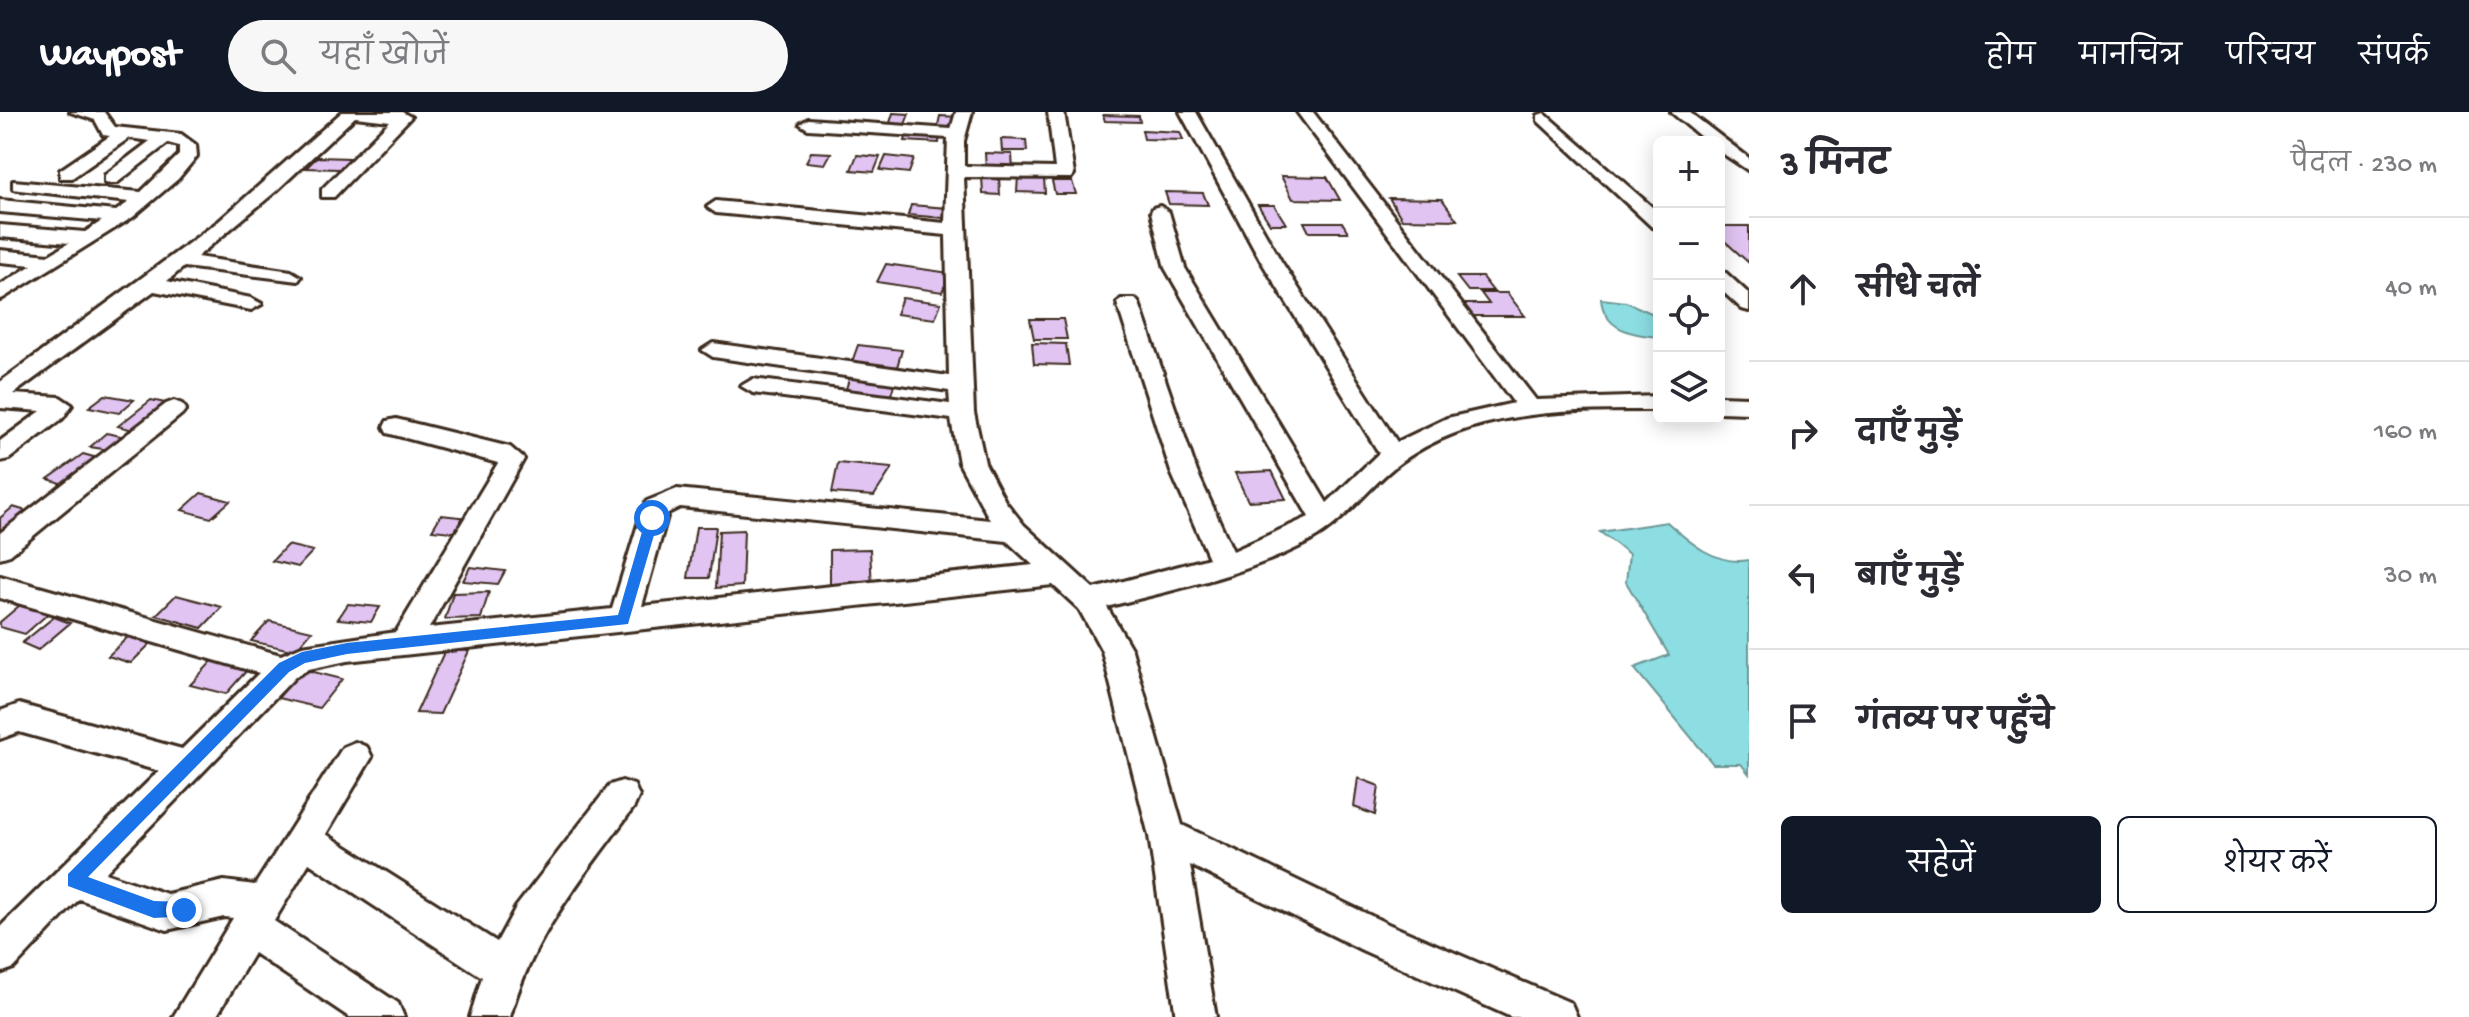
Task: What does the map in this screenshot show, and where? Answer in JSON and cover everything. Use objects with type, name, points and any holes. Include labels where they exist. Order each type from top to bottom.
[{"type":"street","points":[[3,289],[145,198],[173,176],[188,156],[185,141],[105,129],[101,116],[78,112]]},
{"type":"street","points":[[0,393],[181,261],[311,152],[351,112],[403,117],[328,193]]},
{"type":"street","points":[[876,112],[954,118]]},
{"type":"street","points":[[954,171],[1065,174],[1056,112]]},
{"type":"street","points":[[1188,112],[1271,261],[1393,455]]},
{"type":"street","points":[[1305,112],[1530,408]]},
{"type":"street","points":[[1679,112],[1710,136]]},
{"type":"street","points":[[808,124],[954,118]]},
{"type":"street","points":[[954,118],[962,399],[972,463],[980,483],[1014,532],[1089,601],[1117,650],[1167,836],[1196,1017]]},
{"type":"street","points":[[1544,118],[1653,218]]},
{"type":"street","points":[[66,174],[124,134]]},
{"type":"street","points":[[111,179],[165,137]]},
{"type":"street","points":[[1725,147],[1749,166]]},
{"type":"street","points":[[19,185],[145,198]]},
{"type":"street","points":[[0,206],[116,217]]},
{"type":"street","points":[[716,207],[955,230]]},
{"type":"street","points":[[1160,212],[1175,268],[1324,520]]},
{"type":"street","points":[[0,231],[85,238]]},
{"type":"street","points":[[0,256],[50,261]]},
{"type":"street","points":[[181,261],[291,277]]},
{"type":"street","points":[[1722,280],[1749,305]]},
{"type":"street","points":[[151,284],[251,304]]},
{"type":"street","points":[[1128,303],[1184,472],[1225,563]]},
{"type":"street","points":[[713,350],[962,399]]},
{"type":"street","points":[[753,386],[962,399]]},
{"type":"street","points":[[0,401],[60,405],[55,413],[0,453]]},
{"type":"street","points":[[1089,601],[1225,563],[1324,520],[1393,455],[1449,424],[1530,408],[1653,403]]},
{"type":"street","points":[[1725,404],[1749,405]]},
{"type":"street","points":[[0,548],[174,409]]},
{"type":"street","points":[[396,427],[501,453],[511,459],[511,464],[406,642]]},
{"type":"street","points":[[623,620],[656,508],[677,498],[1014,532]]},
{"type":"street","points":[[6,940],[74,880],[284,668],[324,653],[1062,573]]},
{"type":"street","points":[[0,587],[284,668]]},
{"type":"street","points":[[0,725],[19,718],[187,765]]},
{"type":"street","points":[[193,1017],[355,757]]},
{"type":"street","points":[[490,1017],[504,969],[529,920],[622,796]]},
{"type":"street","points":[[1167,836],[1375,937],[1548,1015]]},
{"type":"street","points":[[304,840],[504,969]]},
{"type":"street","points":[[74,880],[167,912],[224,899],[256,916],[384,1017]]},
{"type":"water","points":[[1601,299],[1626,302],[1653,314],[1653,336],[1621,329],[1603,309]]},
{"type":"water","points":[[1667,522],[1714,556],[1749,560],[1749,774],[1741,764],[1713,764],[1634,668],[1669,655],[1626,582],[1629,554],[1600,532]]},
{"type":"building","points":[[893,113],[909,114],[904,127],[889,126]]},
{"type":"building","points":[[1103,115],[1139,116],[1140,122],[1105,121]]},
{"type":"building","points":[[940,116],[959,117],[956,131],[937,130]]},
{"type":"building","points":[[1142,130],[1180,132],[1183,140],[1144,139]]},
{"type":"building","points":[[907,133],[940,134],[939,143],[905,141]]},
{"type":"building","points":[[1001,139],[1026,140],[1027,151],[1002,151]]},
{"type":"building","points":[[811,152],[831,153],[825,164],[806,162]]},
{"type":"building","points":[[985,153],[1012,154],[1013,171],[986,170]]},
{"type":"building","points":[[857,155],[880,157],[874,172],[851,170]]},
{"type":"building","points":[[886,156],[914,159],[909,173],[880,170]]},
{"type":"building","points":[[317,157],[350,158],[339,169],[306,168]]},
{"type":"building","points":[[982,176],[999,177],[1000,195],[983,194]]},
{"type":"building","points":[[1018,176],[1044,178],[1045,193],[1017,192]]},
{"type":"building","points":[[1281,176],[1327,177],[1340,200],[1293,199]]},
{"type":"building","points":[[1052,181],[1072,181],[1076,194],[1055,194]]},
{"type":"building","points":[[1165,192],[1203,193],[1208,205],[1169,204]]},
{"type":"building","points":[[1389,198],[1442,199],[1457,220],[1402,219]]},
{"type":"building","points":[[911,205],[947,208],[944,218],[908,215]]},
{"type":"building","points":[[1258,205],[1274,205],[1286,224],[1270,224]]},
{"type":"building","points":[[1304,222],[1342,222],[1348,232],[1309,232]]},
{"type":"building","points":[[1725,226],[1749,226],[1749,263],[1725,241]]},
{"type":"building","points":[[886,264],[950,273],[942,292],[877,282]]},
{"type":"building","points":[[1457,277],[1482,277],[1493,291],[1468,291]]},
{"type":"building","points":[[1481,293],[1507,293],[1525,316],[1468,316],[1460,304],[1489,304]]},
{"type":"building","points":[[902,298],[941,303],[935,319],[896,314]]},
{"type":"building","points":[[1030,319],[1063,319],[1067,339],[1034,339]]},
{"type":"building","points":[[1032,343],[1066,344],[1069,365],[1034,364]]},
{"type":"building","points":[[858,345],[902,350],[897,367],[852,362]]},
{"type":"building","points":[[851,373],[896,378],[890,398],[845,392]]},
{"type":"building","points":[[105,395],[134,400],[119,413],[89,407]]},
{"type":"building","points":[[151,400],[170,404],[137,431],[118,426]]},
{"type":"building","points":[[106,433],[131,438],[116,451],[90,447]]},
{"type":"building","points":[[83,454],[104,460],[69,486],[48,479]]},
{"type":"building","points":[[838,463],[892,468],[874,496],[832,493]]},
{"type":"building","points":[[1272,471],[1286,499],[1248,501],[1235,473]]},
{"type":"building","points":[[201,493],[230,501],[211,518],[182,510]]},
{"type":"building","points":[[13,507],[36,514],[12,533],[0,530],[0,518]]},
{"type":"building","points":[[441,515],[469,518],[461,533],[432,530]]},
{"type":"building","points":[[696,527],[716,527],[709,578],[688,578]]},
{"type":"building","points":[[744,530],[742,586],[716,588],[719,531]]},
{"type":"building","points":[[287,545],[313,551],[298,567],[272,561]]},
{"type":"building","points":[[870,549],[872,588],[830,589],[830,550]]},
{"type":"building","points":[[470,567],[505,571],[498,584],[463,581]]},
{"type":"building","points":[[489,592],[481,618],[445,619],[453,593]]},
{"type":"building","points":[[176,595],[222,607],[202,628],[156,615]]},
{"type":"building","points":[[348,604],[380,607],[371,622],[338,619]]},
{"type":"building","points":[[20,605],[49,613],[25,634],[0,627],[0,622]]},
{"type":"building","points":[[54,617],[70,623],[38,650],[22,643]]},
{"type":"building","points":[[269,621],[312,631],[295,651],[251,641]]},
{"type":"building","points":[[132,633],[154,640],[131,663],[108,656]]},
{"type":"building","points":[[445,650],[469,651],[440,714],[416,713]]},
{"type":"building","points":[[213,660],[248,669],[226,694],[190,685]]},
{"type":"building","points":[[302,669],[342,679],[319,708],[278,698]]},
{"type":"building","points":[[1358,778],[1379,786],[1375,815],[1354,807]]},
{"type":"route","points":[[184,910],[167,912],[154,909],[74,880],[284,668],[302,658],[347,649],[623,620],[652,518]]}]
